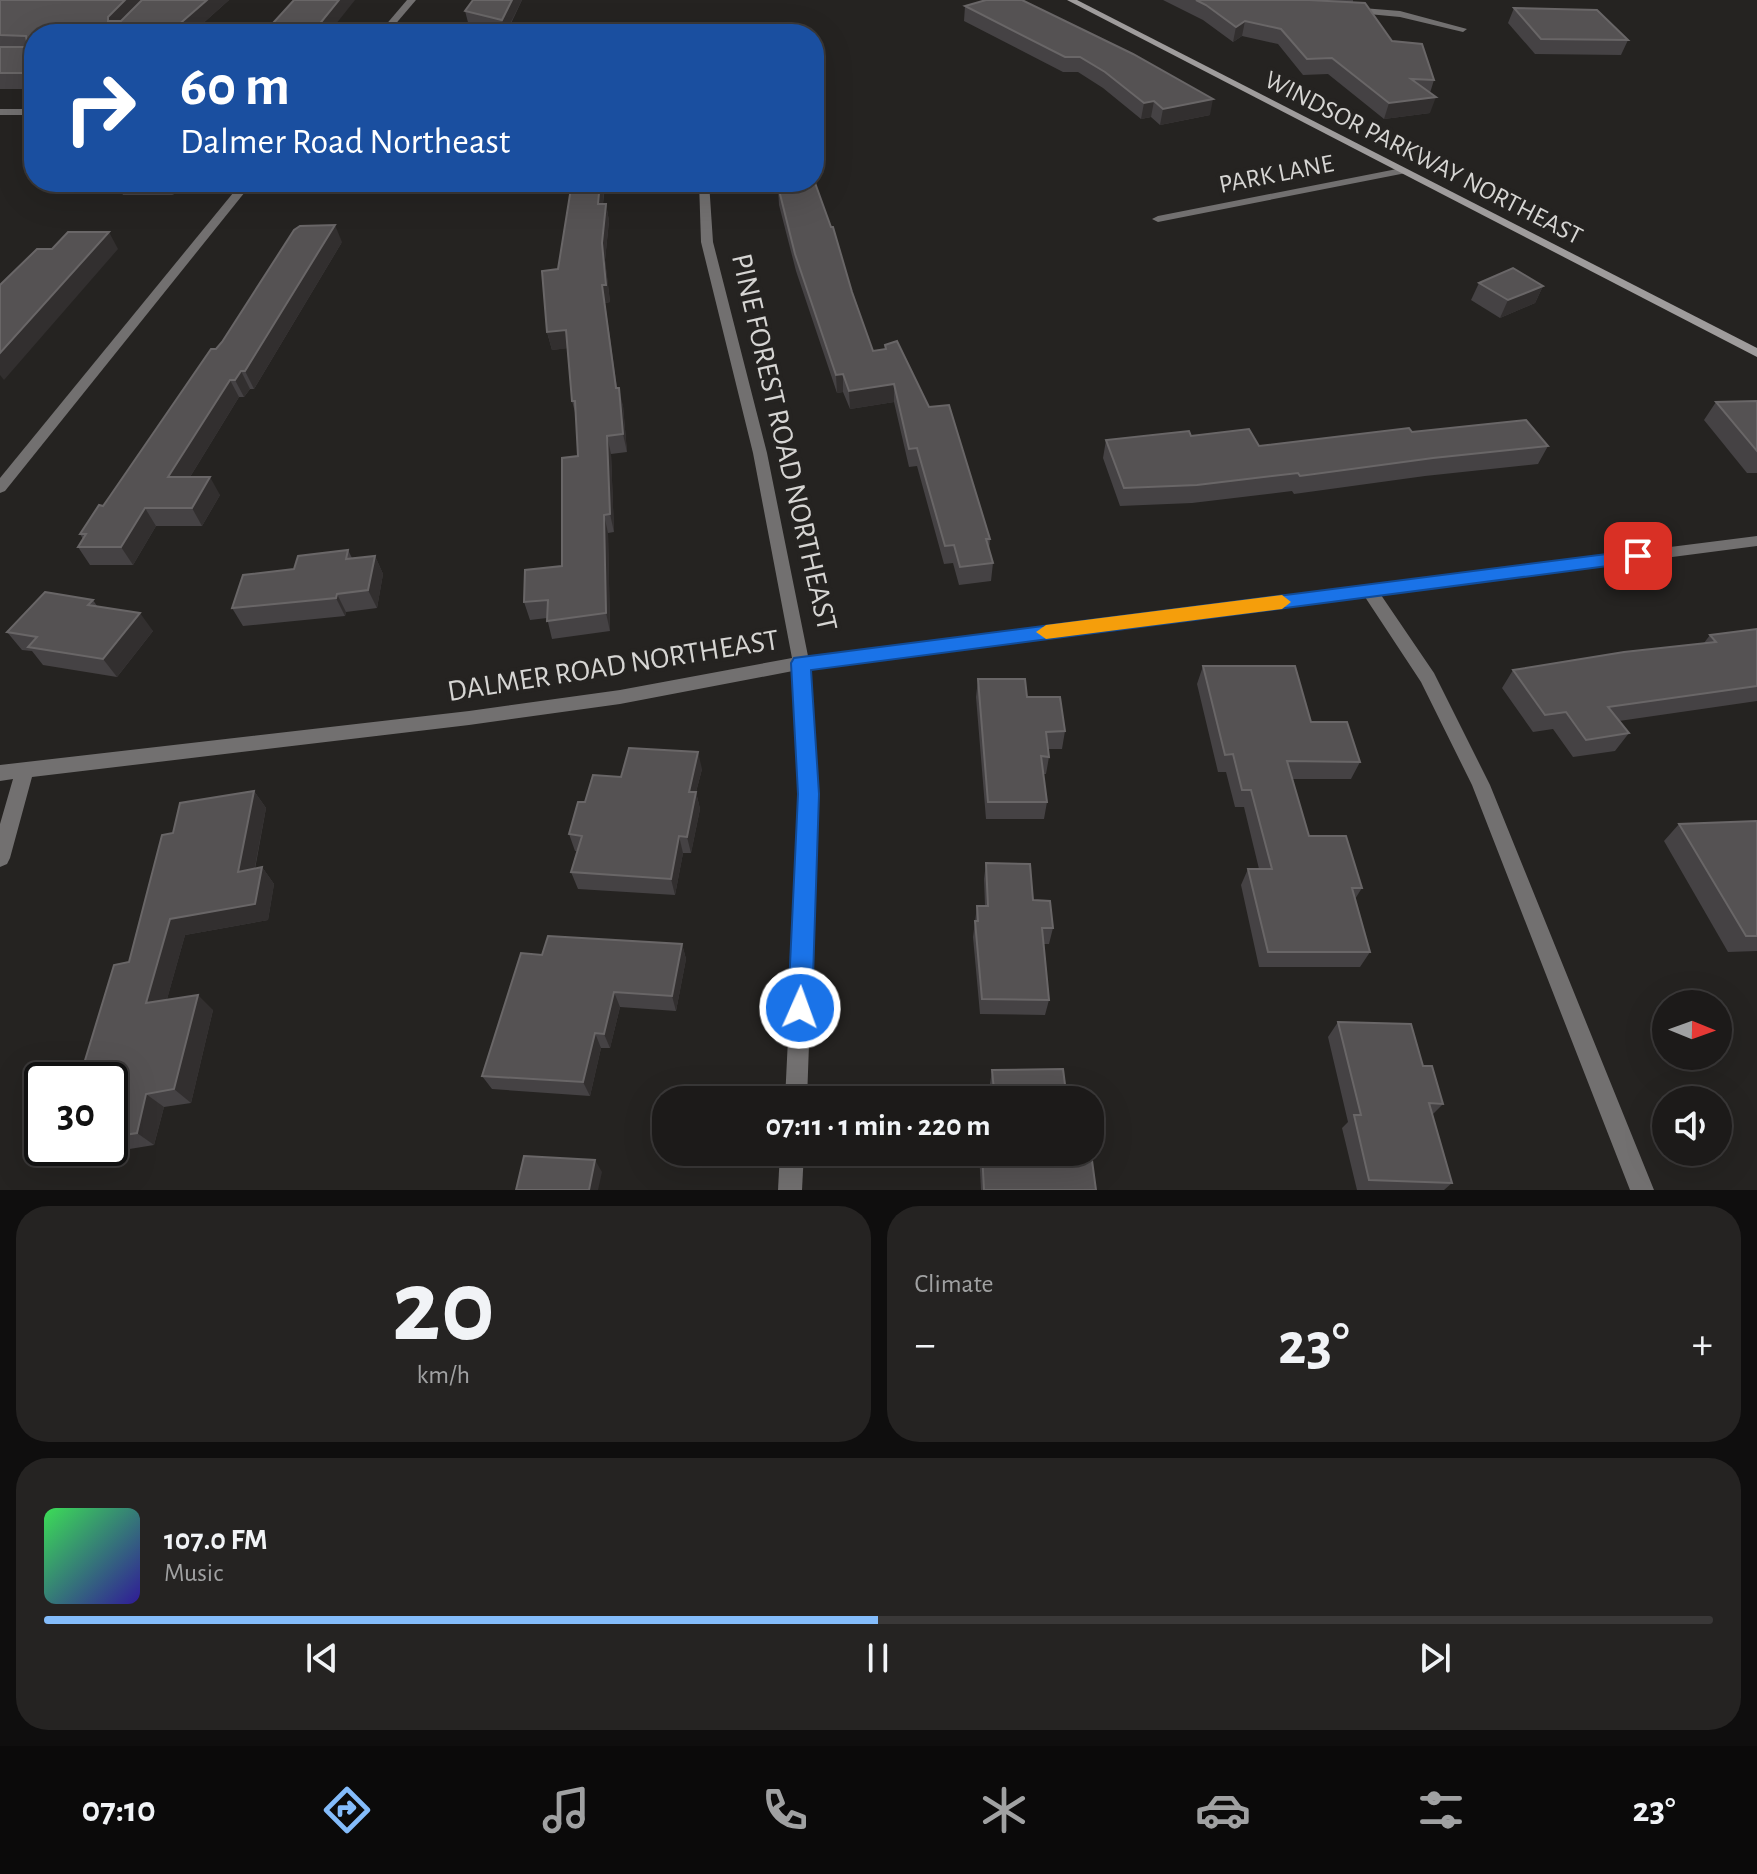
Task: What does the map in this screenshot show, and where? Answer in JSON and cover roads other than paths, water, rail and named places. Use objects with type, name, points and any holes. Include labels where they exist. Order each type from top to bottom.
[{"type":"street","points":[[391,24],[412,0]]},
{"type":"street","name":"WINDSOR PARKWAY NORTHEAST","points":[[1071,0],[1757,353]]},
{"type":"street","points":[[1338,9],[1400,14],[1463,29]]},
{"type":"street","points":[[0,112],[24,111]]},
{"type":"street","name":"PARK LANE","points":[[1158,219],[1402,171]]},
{"type":"street","points":[[0,488],[240,192]]},
{"type":"street","name":"PINE FOREST ROAD NORTHEAST","points":[[704,192],[707,242],[760,453],[801,663],[809,794],[797,1086]]},
{"type":"street","name":"DALMER ROAD NORTHEAST","points":[[0,773],[499,714],[620,697],[801,663],[1757,541]]},
{"type":"street","points":[[1370,591],[1428,678],[1481,785],[1642,1190]]},
{"type":"street","points":[[0,858],[24,771]]},
{"type":"street","points":[[790,1190],[791,1166]]}]
